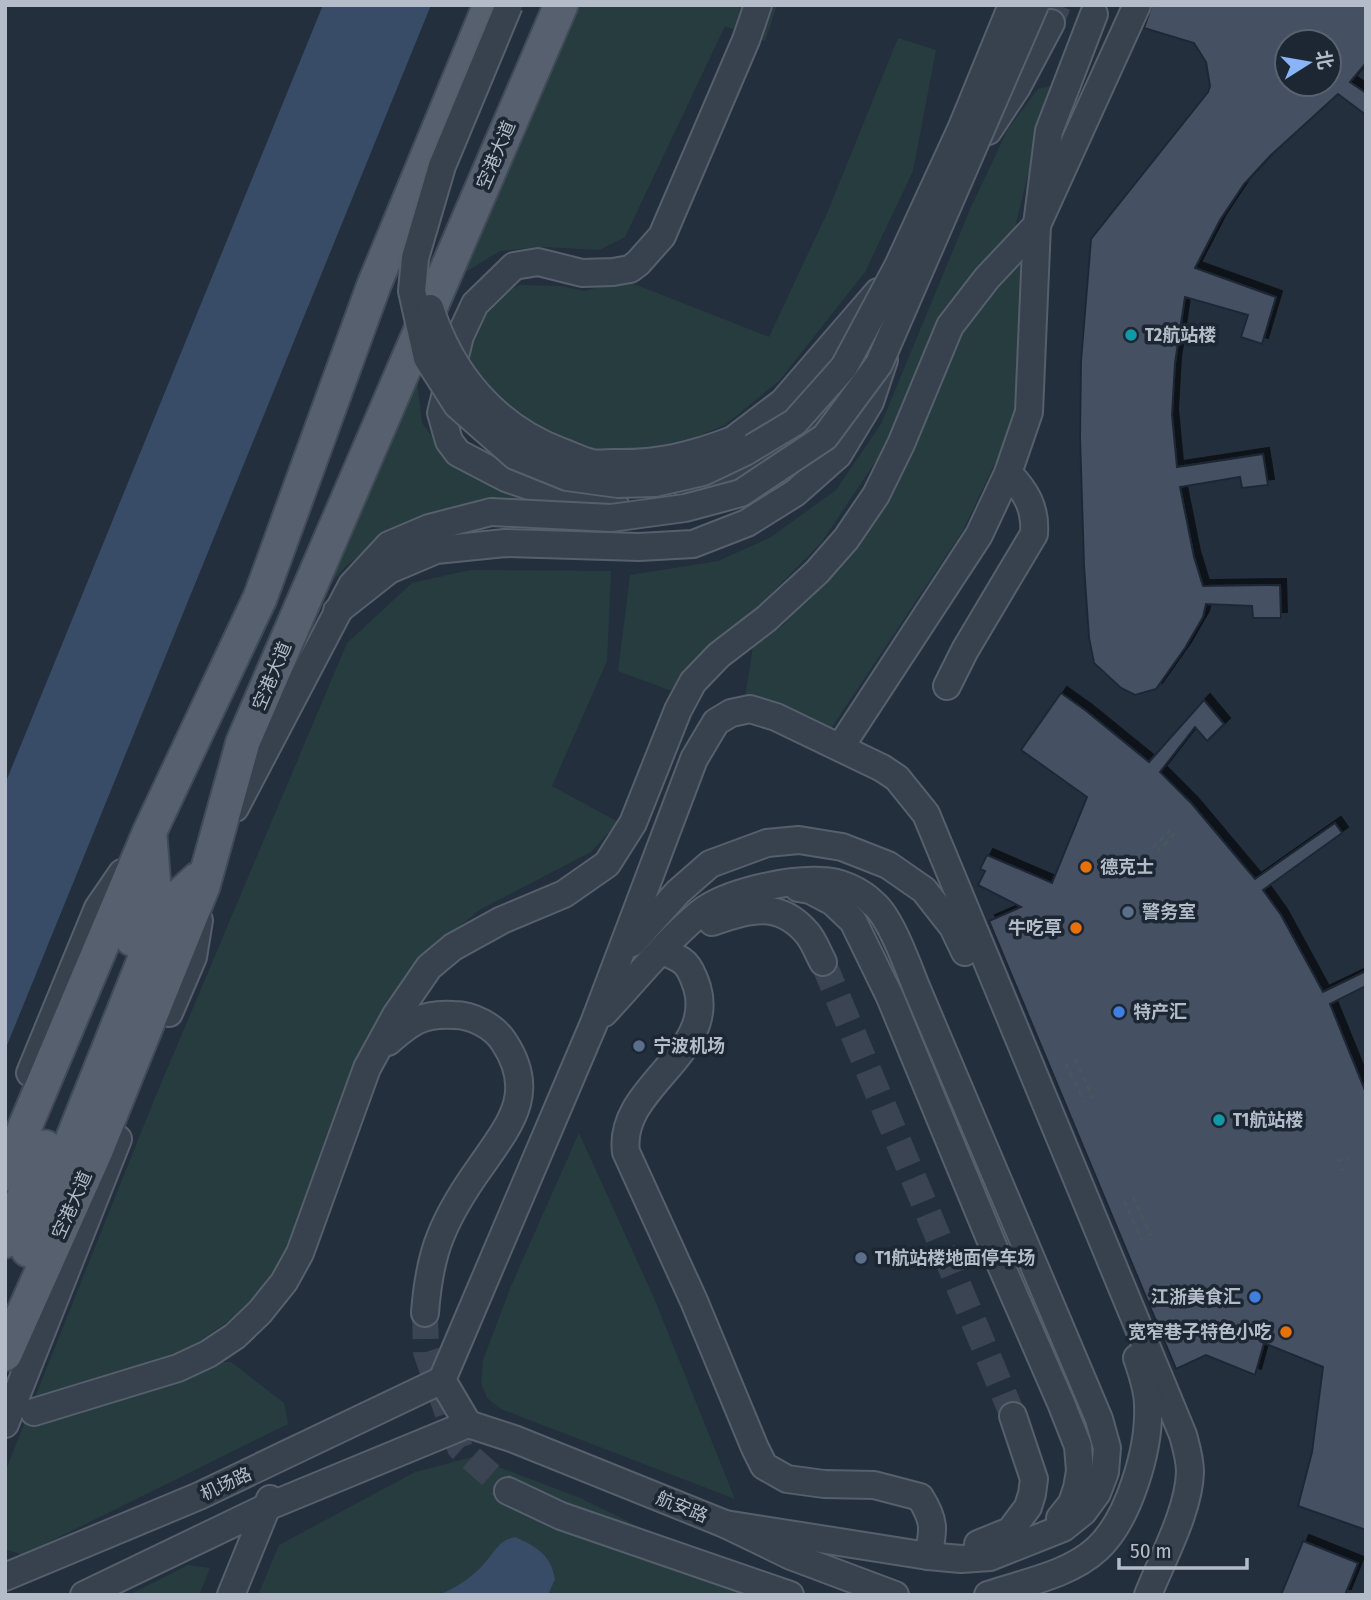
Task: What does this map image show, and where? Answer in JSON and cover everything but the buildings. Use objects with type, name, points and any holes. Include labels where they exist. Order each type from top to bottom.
[{"type":"main road","points":[[5,1174],[12,1137],[150,831],[260,598],[374,285],[490,5]]},
{"type":"main road","name":"空港大道","points":[[5,1354],[95,1153],[198,899],[243,742],[561,5]]},
{"type":"main road","points":[[5,1241],[153,888],[150,831]]},
{"type":"main road","points":[[5,1308],[153,938],[174,901],[211,857]]},
{"type":"street","points":[[509,5],[442,166],[415,258],[412,291],[427,358],[457,405],[515,456],[567,477],[618,484],[655,483],[703,472],[745,452],[795,422],[844,367],[898,266],[962,127],[1012,5]]},
{"type":"street","points":[[758,5],[746,40],[662,236],[638,264],[630,269],[613,272],[582,273],[538,262],[514,266],[475,304],[460,336],[441,412],[449,441],[458,453],[506,478],[599,508],[669,503],[754,474],[801,433],[831,398],[914,273]]},
{"type":"street","points":[[34,1412],[178,1368],[208,1354],[235,1336],[260,1312],[284,1282],[300,1253],[367,1068],[396,1015],[429,967],[453,947],[502,920],[564,894],[607,864],[633,823],[678,710],[693,682],[719,655],[765,619],[817,572],[846,539],[876,495],[901,444],[950,326],[987,278],[1037,225],[1137,5]]},
{"type":"street","points":[[337,611],[389,570],[436,550],[505,542],[639,547],[693,544],[747,523],[795,493],[838,454],[870,402],[929,234],[953,187],[1017,87],[1043,14]]},
{"type":"street","points":[[5,1424],[192,957],[211,857],[352,585],[389,545],[429,527],[491,513],[611,518],[685,508],[741,493],[825,437],[879,364],[1043,14]]},
{"type":"street","points":[[841,746],[979,535],[1008,473],[1029,412],[1037,225],[1049,131],[1094,14]]},
{"type":"street","points":[[426,220],[421,280],[440,338],[464,380],[491,409],[538,443],[592,463],[646,464],[698,453],[733,440],[783,401],[929,234]]},
{"type":"street","points":[[947,686],[965,650],[1034,534],[1035,518],[1029,500],[1022,487],[1008,473]]},
{"type":"street","points":[[84,1595],[267,1507],[468,1424],[442,1380],[594,1023],[694,759],[716,722],[731,713],[750,709],[776,717],[841,746],[897,778],[926,814],[1183,1434],[1190,1472],[1187,1490],[1181,1514],[1148,1595]]},
{"type":"street","points":[[621,955],[678,892],[710,864],[767,843],[799,840],[842,846],[888,865],[924,890],[953,927],[1005,1036],[1067,1187],[1115,1291],[1143,1377],[1148,1405],[1142,1461],[1114,1529],[1096,1550],[1066,1569],[988,1595]]},
{"type":"street","points":[[594,1023],[702,912],[744,892],[778,885],[810,890],[832,902],[853,920],[890,997],[1078,1446],[1080,1471],[1072,1503],[1037,1538],[990,1557],[961,1559],[928,1556],[725,1524]]},
{"type":"street","points":[[671,942],[745,911],[765,909],[786,915],[808,934],[823,962]]},
{"type":"street","points":[[671,942],[688,967],[701,1000],[695,1027],[686,1046],[651,1086],[625,1129],[626,1152],[694,1301],[764,1466],[787,1479],[824,1484],[874,1485],[920,1497],[930,1514],[934,1530],[928,1556]]},
{"type":"street","points":[[376,1052],[412,1021],[440,1014],[460,1015],[481,1022],[501,1037],[513,1057],[520,1078],[518,1105],[506,1132],[461,1194],[441,1234],[427,1289],[425,1312]]},
{"type":"street","name":"机场路","points":[[7,1576],[199,1496],[442,1380]]},
{"type":"street","points":[[928,1556],[993,1539],[1010,1531],[1028,1507],[1034,1479],[1013,1416]]},
{"type":"street","name":"航安路","points":[[468,1424],[514,1439],[725,1524],[791,1556],[879,1593]]},
{"type":"street","points":[[231,1595],[284,1457]]},
{"type":"street","points":[[508,1491],[561,1516],[790,1595]]},
{"type":"path","points":[[1153,848],[1171,829]]},
{"type":"path","points":[[1157,852],[1175,833]]},
{"type":"path","points":[[1075,1059],[1093,1098]]},
{"type":"path","points":[[1066,1064],[1084,1102]]},
{"type":"path","points":[[1337,1161],[1350,1158]]},
{"type":"path","points":[[1340,1170],[1351,1168]]},
{"type":"path","points":[[1133,1197],[1151,1236]]},
{"type":"path","points":[[1124,1201],[1142,1240]]},
{"type":"path","points":[[1231,1327],[1236,1340]]},
{"type":"green space","points":[[573,5],[777,5],[765,41],[725,26],[625,237],[599,250],[545,247],[500,251],[464,273],[475,240]]},
{"type":"green space","points":[[898,38],[936,50],[913,171],[865,272],[779,381],[725,425],[663,450],[609,458],[538,434],[461,364],[482,308],[500,294],[520,285],[561,286],[584,291],[624,280],[769,337],[828,211]]},
{"type":"green space","points":[[1050,86],[1012,239],[947,307],[880,455],[821,543],[760,605],[714,643],[672,691],[618,671],[630,575],[718,561],[771,537],[836,490],[881,424],[971,207],[1008,129],[1038,89]]},
{"type":"green space","points":[[1025,255],[1014,424],[962,532],[830,730],[745,698],[753,646],[784,624],[839,564],[978,302]]},
{"type":"green space","points":[[416,373],[422,423],[457,469],[539,502],[403,525],[347,565],[321,594]]},
{"type":"green space","points":[[470,570],[611,571],[607,661],[552,786],[618,822],[591,852],[481,909],[434,947],[358,1054],[289,1258],[255,1302],[172,1361],[231,1362],[284,1403],[288,1424],[23,1555],[5,1549],[5,1472],[152,1105],[347,643],[412,583]]},
{"type":"green space","points":[[579,1133],[654,1298],[735,1499],[501,1409],[487,1398],[481,1383],[483,1360],[511,1286]]},
{"type":"green space","points":[[472,1457],[578,1497],[779,1595],[258,1595],[279,1545],[415,1472]]},
{"type":"green space","points":[[188,1565],[210,1568],[199,1595],[129,1595]]},
{"type":"water","points":[[323,5],[431,5],[5,1050],[5,784]]},
{"type":"water","points":[[515,1537],[536,1548],[550,1564],[555,1579],[548,1595],[439,1595],[467,1579],[500,1544]]},
{"type":"tunnel","points":[[1051,23],[1058,5]]},
{"type":"tunnel","points":[[823,962],[1013,1416]]},
{"type":"tunnel","points":[[425,1313],[426,1352],[460,1448],[508,1491]]},
{"type":"place","name":"T2航站楼","points":[[1131,335]]},
{"type":"place","name":"德克士","points":[[1086,867]]},
{"type":"place","name":"警务室","points":[[1128,912]]},
{"type":"place","name":"牛吃草","points":[[1076,928]]},
{"type":"place","name":"特产汇","points":[[1119,1012]]},
{"type":"place","name":"宁波机场","points":[[639,1046]]},
{"type":"place","name":"T1航站楼","points":[[1219,1120]]},
{"type":"place","name":"T1航站楼地面停车场","points":[[861,1258]]},
{"type":"place","name":"江浙美食汇","points":[[1255,1297]]},
{"type":"place","name":"宽窄巷子特色小吃","points":[[1286,1332]]}]
